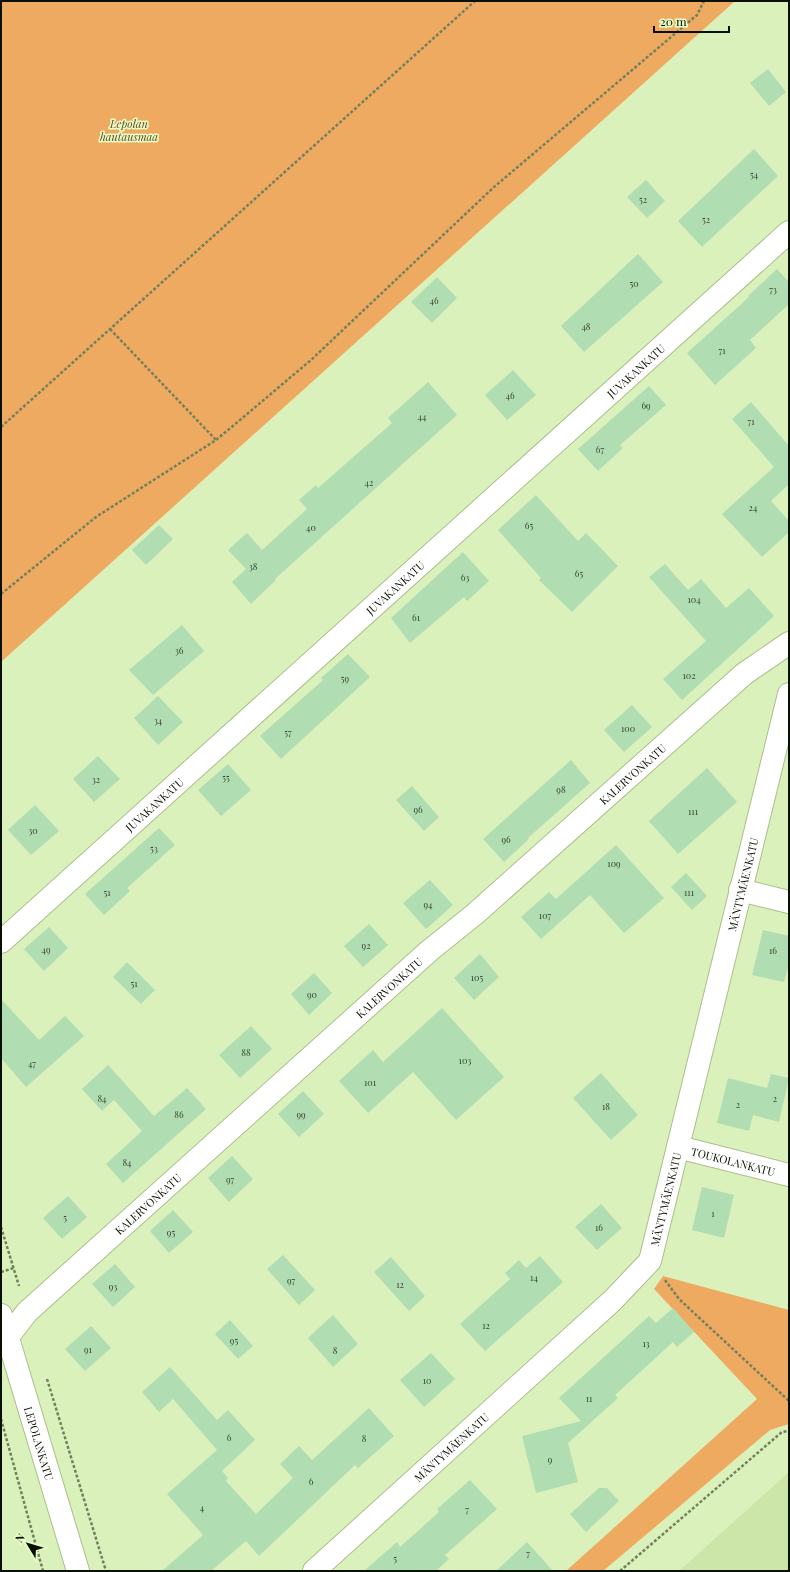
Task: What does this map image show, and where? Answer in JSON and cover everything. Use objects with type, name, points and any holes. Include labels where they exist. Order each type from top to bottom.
[{"type":"street","name":"JUVAKANKATU","points":[[1,942],[789,232]]},
{"type":"street","name":"KALERVONKATU","points":[[4,1341],[27,1312],[429,951],[475,914],[744,674],[789,644]]},
{"type":"street","name":"MÄNTYMÄENKATU","points":[[314,1571],[613,1300],[650,1261],[789,694]]},
{"type":"street","points":[[740,890],[789,902]]},
{"type":"street","name":"TOUKOLANKATU","points":[[678,1147],[789,1175]]},
{"type":"street","name":"LEPOLANKATU","points":[[1,1315],[4,1341],[78,1571]]},
{"type":"path","points":[[1,427],[475,1]]},
{"type":"path","points":[[1,594],[96,517],[216,440],[311,360],[494,187],[697,15],[704,1]]},
{"type":"path","points":[[110,329],[216,440]]},
{"type":"path","points":[[1,1227],[27,1312]]},
{"type":"path","points":[[650,1261],[679,1299],[789,1401]]},
{"type":"path","points":[[1,1272],[14,1268]]},
{"type":"path","points":[[47,1379],[106,1571]]},
{"type":"path","points":[[1,1419],[43,1571]]},
{"type":"path","points":[[620,1571],[782,1432],[789,1431]]},
{"type":"shaded area","points":[[789,1472],[789,1571],[679,1571]]},
{"type":"green space","name":"Lepolan hautausmaa","points":[[1,1],[735,1],[1,662]]},
{"type":"green space","points":[[663,1276],[789,1310],[789,1424],[770,1430],[603,1571],[566,1571],[757,1399],[654,1289]]},
{"type":"building","points":[[768,69],[786,92],[769,106],[750,83]]},
{"type":"building","points":[[754,149],[778,176],[702,247],[678,221]]},
{"type":"building","points":[[646,180],[665,201],[647,218],[627,197]]},
{"type":"building","points":[[638,254],[663,282],[584,352],[561,326]]},
{"type":"building","points":[[777,269],[789,282],[789,304],[750,340],[756,348],[715,385],[687,353],[749,297],[748,296]]},
{"type":"building","points":[[437,277],[457,298],[432,323],[411,302]]},
{"type":"building","points":[[513,370],[536,395],[507,420],[485,395]]},
{"type":"building","points":[[428,382],[457,415],[275,579],[276,580],[251,604],[232,582],[246,569],[228,550],[247,533],[262,550],[307,509],[299,500],[316,485],[318,488],[392,423],[388,418]]},
{"type":"building","points":[[649,386],[666,405],[620,445],[623,448],[598,471],[578,449]]},
{"type":"building","points":[[751,402],[789,446],[789,484],[771,501],[789,521],[789,532],[762,557],[722,514],[774,467],[732,419]]},
{"type":"building","points":[[536,495],[578,541],[586,533],[618,566],[572,612],[539,580],[541,578],[498,530]]},
{"type":"building","points":[[159,525],[173,539],[146,565],[132,550]]},
{"type":"building","points":[[463,552],[489,581],[467,601],[464,597],[410,643],[391,618]]},
{"type":"building","points":[[665,564],[688,590],[701,579],[726,608],[749,588],[774,616],[682,700],[663,679],[706,641],[649,577]]},
{"type":"building","points":[[182,625],[204,651],[153,695],[129,670]]},
{"type":"building","points":[[348,654],[370,677],[281,759],[260,736],[323,680],[321,678]]},
{"type":"building","points":[[158,696],[183,722],[158,745],[134,718]]},
{"type":"building","points":[[632,705],[652,727],[624,752],[604,730]]},
{"type":"building","points":[[98,756],[120,779],[94,802],[73,779]]},
{"type":"building","points":[[571,760],[590,783],[528,838],[529,839],[504,862],[483,839]]},
{"type":"building","points":[[228,764],[251,790],[221,816],[198,790]]},
{"type":"building","points":[[707,768],[737,802],[678,854],[649,821]]},
{"type":"building","points":[[412,786],[439,817],[424,831],[396,800]]},
{"type":"building","points":[[35,805],[59,831],[31,855],[8,830]]},
{"type":"building","points":[[159,828],[175,845],[127,888],[130,891],[104,915],[85,894]]},
{"type":"building","points":[[616,845],[664,898],[624,933],[590,895],[541,939],[521,917],[549,892],[556,899]]},
{"type":"building","points":[[686,873],[707,896],[692,910],[671,887]]},
{"type":"building","points":[[430,880],[453,905],[426,929],[403,903]]},
{"type":"building","points":[[369,924],[388,945],[363,967],[344,946]]},
{"type":"building","points":[[49,927],[68,948],[44,971],[24,949]]},
{"type":"building","points":[[763,930],[789,936],[789,964],[784,982],[752,975]]},
{"type":"building","points":[[480,954],[499,977],[474,1000],[454,978]]},
{"type":"building","points":[[127,962],[155,990],[141,1004],[113,977]]},
{"type":"building","points":[[314,973],[332,993],[309,1015],[291,994]]},
{"type":"building","points":[[1,999],[39,1040],[65,1016],[84,1036],[26,1087],[1,1058]]},
{"type":"building","points":[[442,1008],[504,1077],[456,1120],[413,1072],[368,1113],[339,1081],[373,1050],[383,1062]]},
{"type":"building","points":[[251,1026],[272,1049],[240,1078],[219,1055]]},
{"type":"building","points":[[108,1065],[154,1116],[187,1088],[206,1109],[123,1183],[106,1164],[142,1131],[114,1100],[102,1111],[82,1089]]},
{"type":"building","points":[[601,1073],[638,1115],[611,1140],[573,1098]]},
{"type":"building","points":[[771,1074],[789,1078],[779,1122],[753,1115],[749,1131],[717,1123],[728,1078],[767,1088]]},
{"type":"building","points":[[303,1091],[324,1114],[299,1137],[278,1114]]},
{"type":"building","points":[[232,1156],[253,1179],[229,1202],[208,1178]]},
{"type":"building","points":[[702,1187],[734,1195],[724,1238],[692,1230]]},
{"type":"building","points":[[68,1196],[87,1217],[62,1239],[43,1218]]},
{"type":"building","points":[[601,1204],[622,1228],[597,1250],[575,1227]]},
{"type":"building","points":[[173,1210],[193,1232],[169,1253],[150,1231]]},
{"type":"building","points":[[283,1255],[315,1290],[299,1305],[267,1269]]},
{"type":"building","points":[[540,1256],[563,1282],[485,1351],[460,1324],[510,1279],[505,1273],[519,1260],[526,1268]]},
{"type":"building","points":[[391,1257],[425,1296],[409,1311],[374,1272]]},
{"type":"building","points":[[115,1264],[135,1287],[113,1307],[92,1284]]},
{"type":"building","points":[[673,1308],[694,1332],[677,1347],[673,1342],[615,1395],[618,1398],[568,1443],[578,1482],[536,1493],[522,1436],[581,1421],[559,1398],[649,1316],[656,1323]]},
{"type":"building","points":[[333,1315],[358,1344],[333,1367],[308,1338]]},
{"type":"building","points":[[230,1320],[253,1346],[238,1359],[215,1334]]},
{"type":"building","points":[[91,1326],[111,1348],[85,1371],[65,1349]]},
{"type":"building","points":[[431,1353],[455,1379],[424,1407],[400,1380]]},
{"type":"building","points":[[170,1367],[217,1420],[228,1410],[255,1440],[222,1471],[228,1478],[226,1481],[256,1514],[293,1478],[280,1464],[299,1446],[312,1460],[369,1408],[394,1436],[358,1468],[355,1465],[259,1556],[246,1541],[211,1571],[162,1571],[203,1535],[167,1494],[217,1450],[173,1399],[159,1412],[142,1392]]},
{"type":"building","points":[[470,1480],[497,1509],[445,1555],[449,1559],[436,1571],[364,1571],[397,1542],[400,1547],[439,1512],[437,1509]]},
{"type":"building","points":[[599,1488],[607,1488],[619,1501],[586,1532],[570,1514]]},
{"type":"building","points":[[527,1542],[553,1571],[496,1571]]}]
